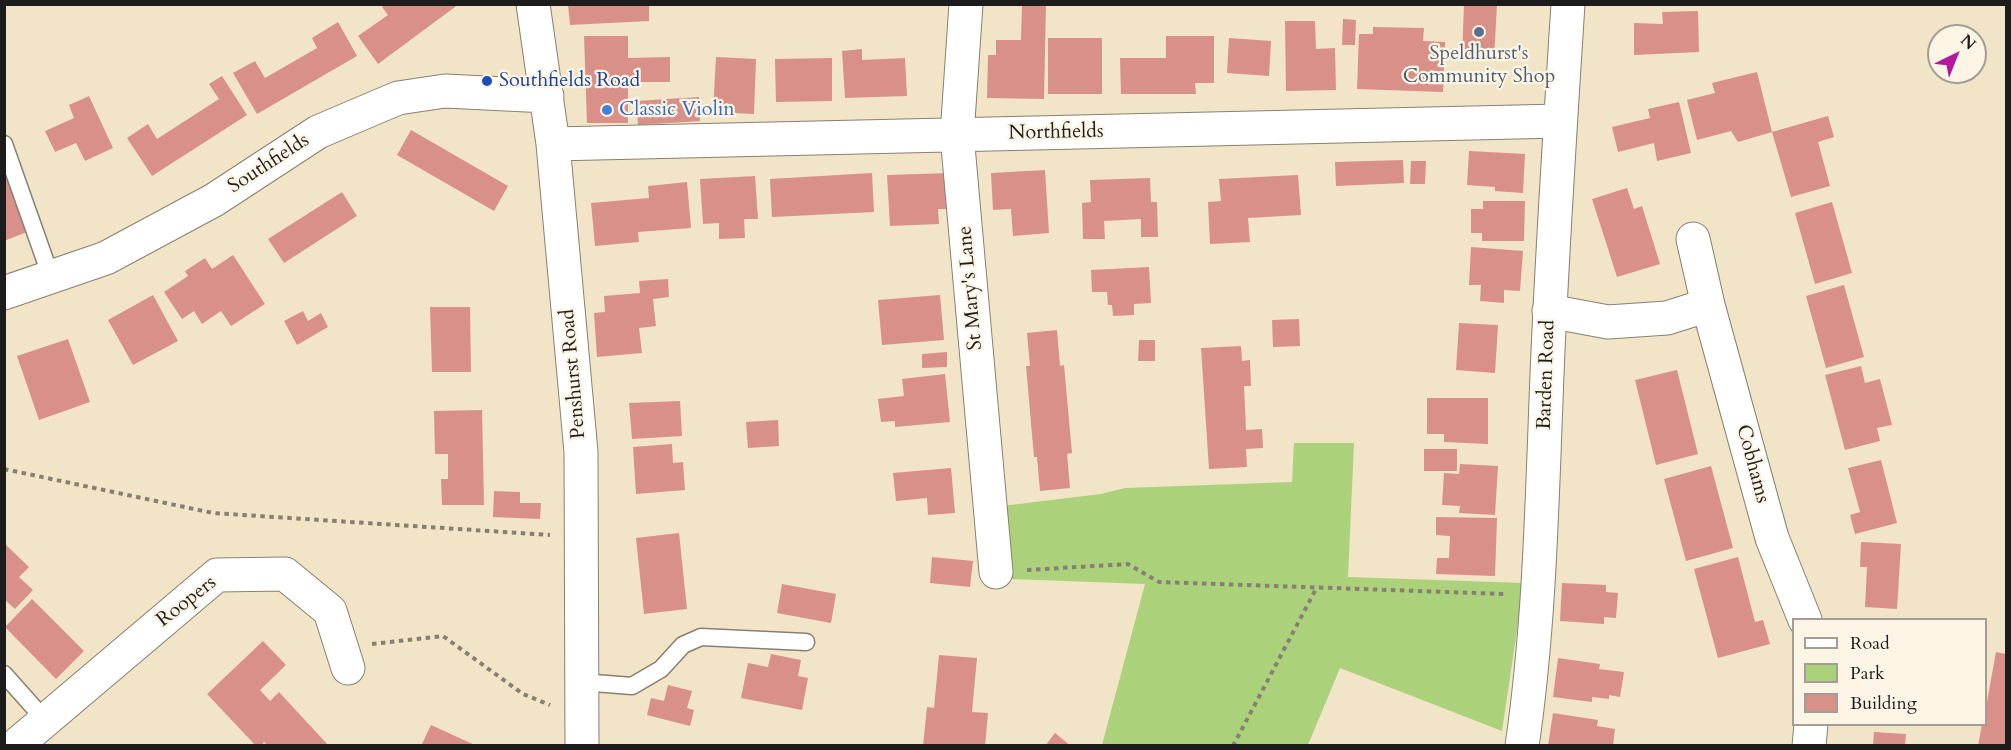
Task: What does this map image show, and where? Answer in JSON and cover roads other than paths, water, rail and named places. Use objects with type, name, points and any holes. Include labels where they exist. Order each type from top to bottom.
[{"type":"street","name":"Penshurst Road","points":[[533,4],[553,144],[581,452],[581,731]]},
{"type":"street","name":"St Mary's Lane","points":[[966,4],[957,135],[996,572]]},
{"type":"street","name":"Barden Road","points":[[1522,746],[1538,595],[1549,311],[1568,4]]},
{"type":"street","name":"Southfields","points":[[4,293],[106,258],[214,200],[318,132],[398,98],[445,91],[546,96]]},
{"type":"street","name":"Northfields","points":[[553,144],[1560,121]]},
{"type":"street","name":"Cobhams","points":[[1692,239],[1772,538],[1804,618]]},
{"type":"street","points":[[1549,311],[1608,322],[1667,318],[1708,305]]},
{"type":"street","name":"Roopers","points":[[15,746],[218,574],[285,574],[330,611],[345,658]]},
{"type":"street","points":[[1809,746],[1811,726]]},
{"type":"lane","points":[[4,144],[51,277]]},
{"type":"lane","points":[[581,682],[632,686],[661,669],[684,645],[701,637],[806,642]]},
{"type":"lane","points":[[4,675],[45,720]]},
{"type":"place","name":"Speldhurst's Community Shop","points":[[1479,32]]},
{"type":"place","name":"Southfields Road","points":[[487,81]]},
{"type":"place","name":"Classic Violin","points":[[607,110]]}]
